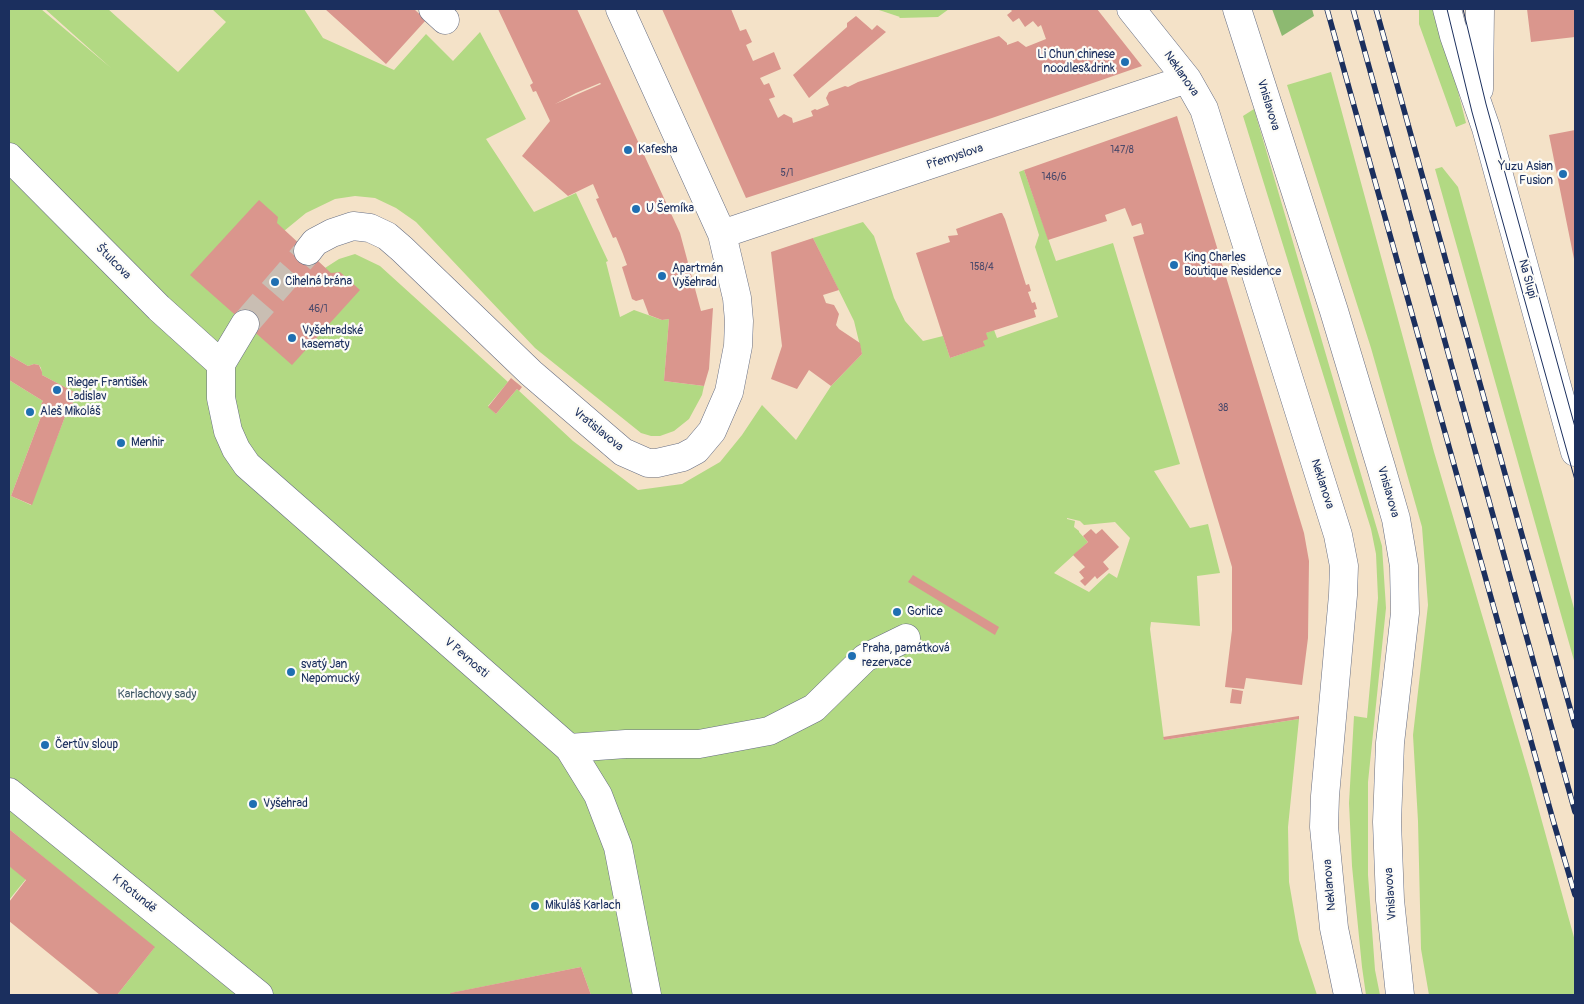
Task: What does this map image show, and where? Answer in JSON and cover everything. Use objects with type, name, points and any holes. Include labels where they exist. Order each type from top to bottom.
[{"type":"street","name":"Vratislavova","points":[[308,251],[315,242],[332,233],[353,226],[370,228],[387,236],[531,373],[595,430],[623,452],[648,462],[657,463],[690,454],[701,445],[712,430],[729,392],[738,346],[739,321],[737,298],[722,234],[620,9]]},
{"type":"street","name":"Neklanova","points":[[1131,9],[1187,79],[1204,109],[1340,542],[1344,566],[1343,595],[1325,796],[1324,827],[1334,928],[1348,995]]},
{"type":"street","name":"Vnislavova","points":[[1237,9],[1334,311],[1381,467],[1396,519],[1404,566],[1405,613],[1390,743],[1387,822],[1390,900],[1400,995]]},
{"type":"street","name":"Na Slupi","points":[[1479,105],[1480,9]]},
{"type":"street","name":"Na Slupi","points":[[1450,10],[1454,36],[1479,105],[1575,452]]},
{"type":"street","name":"Přemyslova","points":[[722,234],[1187,79]]},
{"type":"street","name":"Štulcova","points":[[9,157],[159,308],[221,364]]},
{"type":"street","points":[[221,364],[245,324]]},
{"type":"street","name":"V Pevnosti","points":[[221,364],[221,398],[228,431],[236,449],[247,465],[569,748],[598,795],[618,847],[646,995]]},
{"type":"street","points":[[569,748],[626,744],[699,744],[769,731],[814,708],[865,658],[906,638]]},
{"type":"street","name":"K Rotundě","points":[[9,792],[259,995]]},
{"type":"green space","name":"Karlachovy sady","points":[[9,9],[41,9],[111,68],[45,9],[108,9],[178,72],[226,22],[212,9],[304,9],[323,38],[394,70],[426,34],[453,61],[480,32],[526,119],[486,139],[534,212],[576,193],[608,261],[606,262],[620,317],[634,310],[662,320],[669,319],[664,381],[704,386],[702,395],[689,419],[674,431],[660,436],[641,433],[535,348],[416,222],[396,208],[375,198],[355,196],[335,199],[306,213],[284,231],[325,268],[339,259],[355,254],[380,266],[508,382],[488,406],[496,414],[517,389],[573,441],[638,490],[682,484],[720,462],[742,435],[762,405],[796,440],[831,386],[862,354],[854,321],[813,238],[863,222],[874,236],[894,298],[905,321],[923,341],[943,336],[950,358],[984,346],[983,341],[986,333],[994,330],[997,338],[1058,317],[1035,247],[1039,235],[1019,172],[1024,170],[1056,261],[1113,243],[1180,464],[1154,471],[1190,528],[1208,524],[1220,573],[1197,576],[1200,626],[1151,622],[1150,629],[1164,740],[1299,719],[1288,827],[1289,882],[1299,940],[1317,995],[591,995],[581,967],[451,993],[451,995],[117,995],[154,948],[9,829],[9,380],[43,401],[41,404],[45,406],[11,496],[31,505],[76,393],[42,375],[39,365],[28,366],[9,355]],"holes":[[[1067,518],[1080,521],[1084,525],[1115,522],[1130,538],[1117,578],[1109,573],[1089,592],[1054,573],[1088,542],[1074,527],[1075,521]]]},
{"type":"green space","points":[[876,9],[949,9],[938,17],[899,18]]},
{"type":"green space","points":[[1272,9],[1312,9],[1314,16],[1282,36]]},
{"type":"green space","points":[[1419,9],[1437,9],[1466,123],[1456,127],[1419,24]]},
{"type":"green space","points":[[1331,72],[1434,452],[1530,778],[1575,941],[1575,995],[1429,995],[1421,949],[1418,821],[1413,735],[1428,605],[1422,527],[1371,348],[1287,85]]},
{"type":"green space","points":[[1254,109],[1382,546],[1386,608],[1368,782],[1368,875],[1375,970],[1380,995],[1366,995],[1352,866],[1349,803],[1354,716],[1367,718],[1378,598],[1376,554],[1371,529],[1243,116]]},
{"type":"green space","points":[[1442,167],[1458,187],[1575,612],[1575,664],[1435,169]]},
{"type":"green space","points":[[9,865],[26,879],[9,900]]},
{"type":"building","points":[[325,9],[414,9],[426,20],[386,64]]},
{"type":"building","points":[[498,9],[577,9],[680,233],[701,311],[713,308],[709,369],[704,386],[664,381],[669,319],[662,320],[649,315],[643,299],[636,301],[632,299],[622,267],[627,265],[616,237],[613,238],[596,199],[599,198],[593,184],[568,196],[522,156],[550,121],[536,91],[533,92],[530,85],[533,83]],"holes":[[[601,84],[555,104],[576,93]]]},
{"type":"building","points":[[662,9],[731,9],[740,31],[746,29],[752,42],[746,45],[753,61],[774,52],[781,69],[760,78],[764,85],[769,83],[775,97],[769,99],[778,118],[784,114],[792,118],[793,123],[813,116],[811,111],[815,109],[817,110],[829,105],[826,98],[829,92],[845,86],[848,87],[858,82],[999,36],[1007,45],[1018,41],[1026,47],[1046,39],[1041,25],[1038,27],[1033,21],[1025,27],[1019,18],[1013,22],[1007,15],[1012,11],[1010,9],[1097,9],[1142,66],[992,118],[746,198]]},
{"type":"building","points":[[1527,9],[1575,9],[1575,37],[1531,42]]},
{"type":"building","points":[[856,16],[872,30],[877,25],[886,32],[809,98],[793,75],[847,27],[847,23]]},
{"type":"building","points":[[1177,116],[1304,533],[1309,561],[1308,638],[1302,685],[1246,678],[1244,689],[1225,687],[1232,630],[1232,567],[1133,237],[1144,234],[1141,223],[1132,226],[1125,208],[1105,215],[1107,221],[1048,240],[1024,170]]},
{"type":"building","points":[[1575,130],[1575,259],[1574,259],[1549,135]]},
{"type":"building","name":"Cihelná brána","points":[[259,200],[278,217],[277,223],[331,273],[340,272],[360,290],[292,365],[190,275]]},
{"type":"building","points":[[1002,213],[1005,219],[1026,285],[1029,284],[1031,291],[1028,292],[1032,303],[1035,302],[1037,309],[1034,310],[1036,317],[986,333],[988,339],[983,341],[985,346],[950,358],[916,253],[950,242],[948,236],[958,235],[956,229]]},
{"type":"building","points":[[813,238],[839,290],[823,295],[826,303],[834,305],[839,314],[836,325],[860,343],[862,354],[831,386],[809,370],[797,389],[771,379],[782,346],[771,252]]},
{"type":"building","points":[[9,355],[28,366],[39,365],[42,375],[76,393],[69,415],[66,414],[32,505],[11,496],[45,406],[41,404],[43,401],[9,380]]},
{"type":"building","points":[[511,378],[522,387],[519,391],[517,389],[496,414],[488,407]]},
{"type":"building","points":[[1091,529],[1096,534],[1102,529],[1119,547],[1103,562],[1109,569],[1097,579],[1095,576],[1085,586],[1080,581],[1084,578],[1079,572],[1085,567],[1073,555],[1088,542],[1083,536]]},
{"type":"building","points":[[913,575],[999,627],[995,635],[908,582]]},
{"type":"building","points":[[1232,689],[1243,691],[1241,704],[1230,703]]},
{"type":"building","points":[[1299,716],[1299,719],[1164,740],[1163,737]]},
{"type":"building","points":[[9,829],[155,947],[117,995],[100,995],[9,921],[9,902],[26,880],[9,866]]},
{"type":"building","points":[[581,967],[591,995],[451,995],[450,993]]},
{"type":"tunnel","points":[[245,324],[308,251]]},
{"type":"tram line","points":[[1447,9],[1472,112],[1575,480]]},
{"type":"tram line","points":[[1463,9],[1486,104],[1575,427]]},
{"type":"railway","points":[[1327,9],[1575,895]]},
{"type":"railway","points":[[1353,9],[1575,812]]},
{"type":"railway","points":[[1376,9],[1575,726]]},
{"type":"place","name":"Li Chun chinese noodles&drink","points":[[1125,62]]},
{"type":"place","name":"Kafesha","points":[[628,150]]},
{"type":"place","name":"Yuzu Asian Fusion","points":[[1563,174]]},
{"type":"place","name":"U Šemíka","points":[[636,209]]},
{"type":"place","name":"King Charles Boutique Residence","points":[[1174,265]]},
{"type":"place","name":"Apartmán Vyšehrad","points":[[662,276]]},
{"type":"place","name":"Cihelná brána","points":[[275,282]]},
{"type":"place","name":"Vyšehradské kasematy","points":[[292,338]]},
{"type":"place","name":"Rieger František Ladislav","points":[[57,390]]},
{"type":"place","name":"Aleš Mikoláš","points":[[30,412]]},
{"type":"place","name":"Menhir","points":[[121,443]]},
{"type":"place","name":"Gorlice","points":[[897,612]]},
{"type":"place","name":"Praha, památková rezervace","points":[[852,656]]},
{"type":"place","name":"svatý Jan Nepomucký","points":[[291,672]]},
{"type":"place","name":"Čertův sloup","points":[[45,745]]},
{"type":"place","name":"Vyšehrad","points":[[253,804]]},
{"type":"place","name":"Mikuláš Karlach","points":[[535,906]]}]
